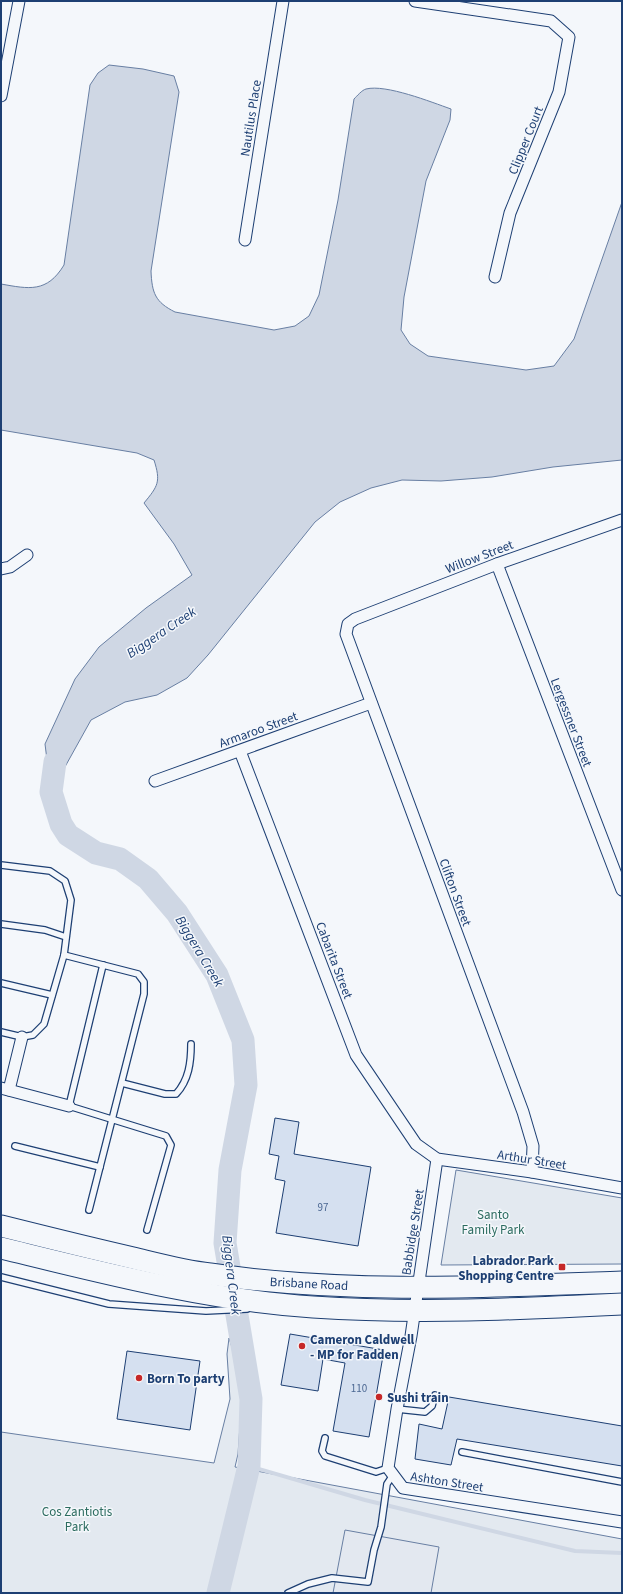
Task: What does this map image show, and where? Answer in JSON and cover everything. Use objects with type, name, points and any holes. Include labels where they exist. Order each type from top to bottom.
[{"type":"highway","name":"Brisbane Road","points":[[1,1226],[163,1266],[261,1281],[441,1287],[622,1282]]},
{"type":"highway","name":"Brisbane Road","points":[[1,1248],[110,1275],[209,1303],[415,1311],[519,1309],[622,1304]]},
{"type":"street","points":[[1,96],[19,1]]},
{"type":"street","name":"Nautilus Place","points":[[245,240],[283,1]]},
{"type":"street","name":"Clipper Court","points":[[415,1],[552,21],[569,37],[560,92],[510,213],[495,277]]},
{"type":"street","name":"Willow Street","points":[[348,624],[355,618],[497,564],[622,520]]},
{"type":"street","points":[[1,569],[10,567],[27,555]]},
{"type":"street","name":"Lergessner Street","points":[[497,564],[622,890]]},
{"type":"street","name":"Clifton Street","points":[[348,624],[346,634],[523,1112],[533,1146],[532,1172]]},
{"type":"street","name":"Armaroo Street","points":[[156,781],[371,703]]},
{"type":"street","name":"Cabarita Street","points":[[240,751],[356,1055],[416,1144],[437,1159]]},
{"type":"street","points":[[22,1037],[5,1089],[68,1106]]},
{"type":"street","name":"Arthur Street","points":[[437,1159],[532,1172],[622,1188]]},
{"type":"street","name":"Babbidge Street","points":[[415,1311],[437,1159]]},
{"type":"street","points":[[391,1471],[397,1409],[415,1311]]},
{"type":"street","name":"Ashton Street","points":[[391,1471],[403,1488],[622,1522]]},
{"type":"lane","points":[[1,866],[50,870],[65,881],[70,900],[64,955],[44,1024],[33,1035],[22,1037],[1,1032]]},
{"type":"lane","points":[[1,924],[45,930],[66,937]]},
{"type":"lane","points":[[64,955],[138,974],[144,982],[144,994],[89,1210]]},
{"type":"lane","points":[[103,965],[68,1106],[166,1136],[172,1145],[147,1230]]},
{"type":"lane","points":[[1,983],[52,995]]},
{"type":"lane","points":[[122,1083],[165,1094],[176,1094],[183,1086],[191,1060],[191,1044]]},
{"type":"lane","points":[[15,1146],[100,1167]]},
{"type":"lane","name":"Brisbane Road","points":[[1,1277],[109,1304],[147,1308],[209,1303]]},
{"type":"lane","points":[[397,1409],[425,1412],[432,1406],[435,1395]]},
{"type":"lane","points":[[288,1593],[308,1584],[332,1578],[368,1582],[374,1550],[381,1527],[387,1484],[391,1471],[376,1472],[325,1456],[322,1451],[325,1438]]},
{"type":"lane","points":[[462,1452],[622,1482]]},
{"type":"green space","name":"Santo Family Park","points":[[456,1170],[622,1198],[622,1264],[441,1265]]},
{"type":"green space","name":"Cos Zantiotis Park","points":[[229,1338],[243,1382],[238,1454],[235,1467],[622,1539],[622,1593],[1,1593],[1,1432],[214,1463],[230,1399],[227,1354]]},
{"type":"shaded area","points":[[345,1530],[439,1547],[431,1593],[333,1593]]},
{"type":"water","points":[[109,65],[143,69],[174,76],[179,92],[151,271],[152,285],[156,296],[163,304],[175,312],[274,330],[295,326],[309,316],[319,295],[338,200],[354,99],[366,89],[375,88],[396,91],[451,109],[450,120],[426,181],[404,297],[401,330],[410,344],[428,356],[526,370],[554,366],[574,339],[622,202],[622,460],[553,467],[492,477],[441,481],[402,480],[371,488],[340,502],[315,522],[208,655],[187,678],[157,695],[125,702],[91,720],[51,792],[45,744],[75,679],[99,647],[146,608],[192,575],[174,544],[144,503],[155,488],[158,479],[154,460],[137,453],[1,430],[1,284],[29,288],[44,285],[58,274],[64,265],[90,85],[98,73]]},
{"type":"building","points":[[275,1118],[299,1122],[294,1154],[371,1167],[358,1246],[276,1233],[285,1181],[275,1179],[279,1156],[269,1154]]},
{"type":"building","points":[[290,1334],[384,1350],[369,1437],[333,1431],[345,1363],[323,1359],[318,1391],[281,1385]]},
{"type":"building","points":[[127,1351],[200,1361],[190,1430],[117,1419]]},
{"type":"building","points":[[449,1397],[622,1426],[622,1466],[457,1439],[451,1465],[415,1459],[419,1424],[442,1429]]},
{"type":"waterway","name":"Biggera Creek","points":[[55,762],[51,792],[61,824],[68,835],[96,853],[120,859],[148,879],[177,913],[217,975],[243,1040],[246,1085],[230,1170],[225,1243],[251,1399],[249,1466],[218,1593]]},
{"type":"waterway","points":[[249,1466],[365,1500],[575,1551],[622,1553]]},
{"type":"place","name":"Labrador Park Shopping Centre","points":[[562,1267]]},
{"type":"place","name":"Cameron Caldwell - MP for Fadden","points":[[302,1346]]},
{"type":"place","name":"Born To party","points":[[139,1378]]},
{"type":"place","name":"Sushi train","points":[[379,1397]]}]
